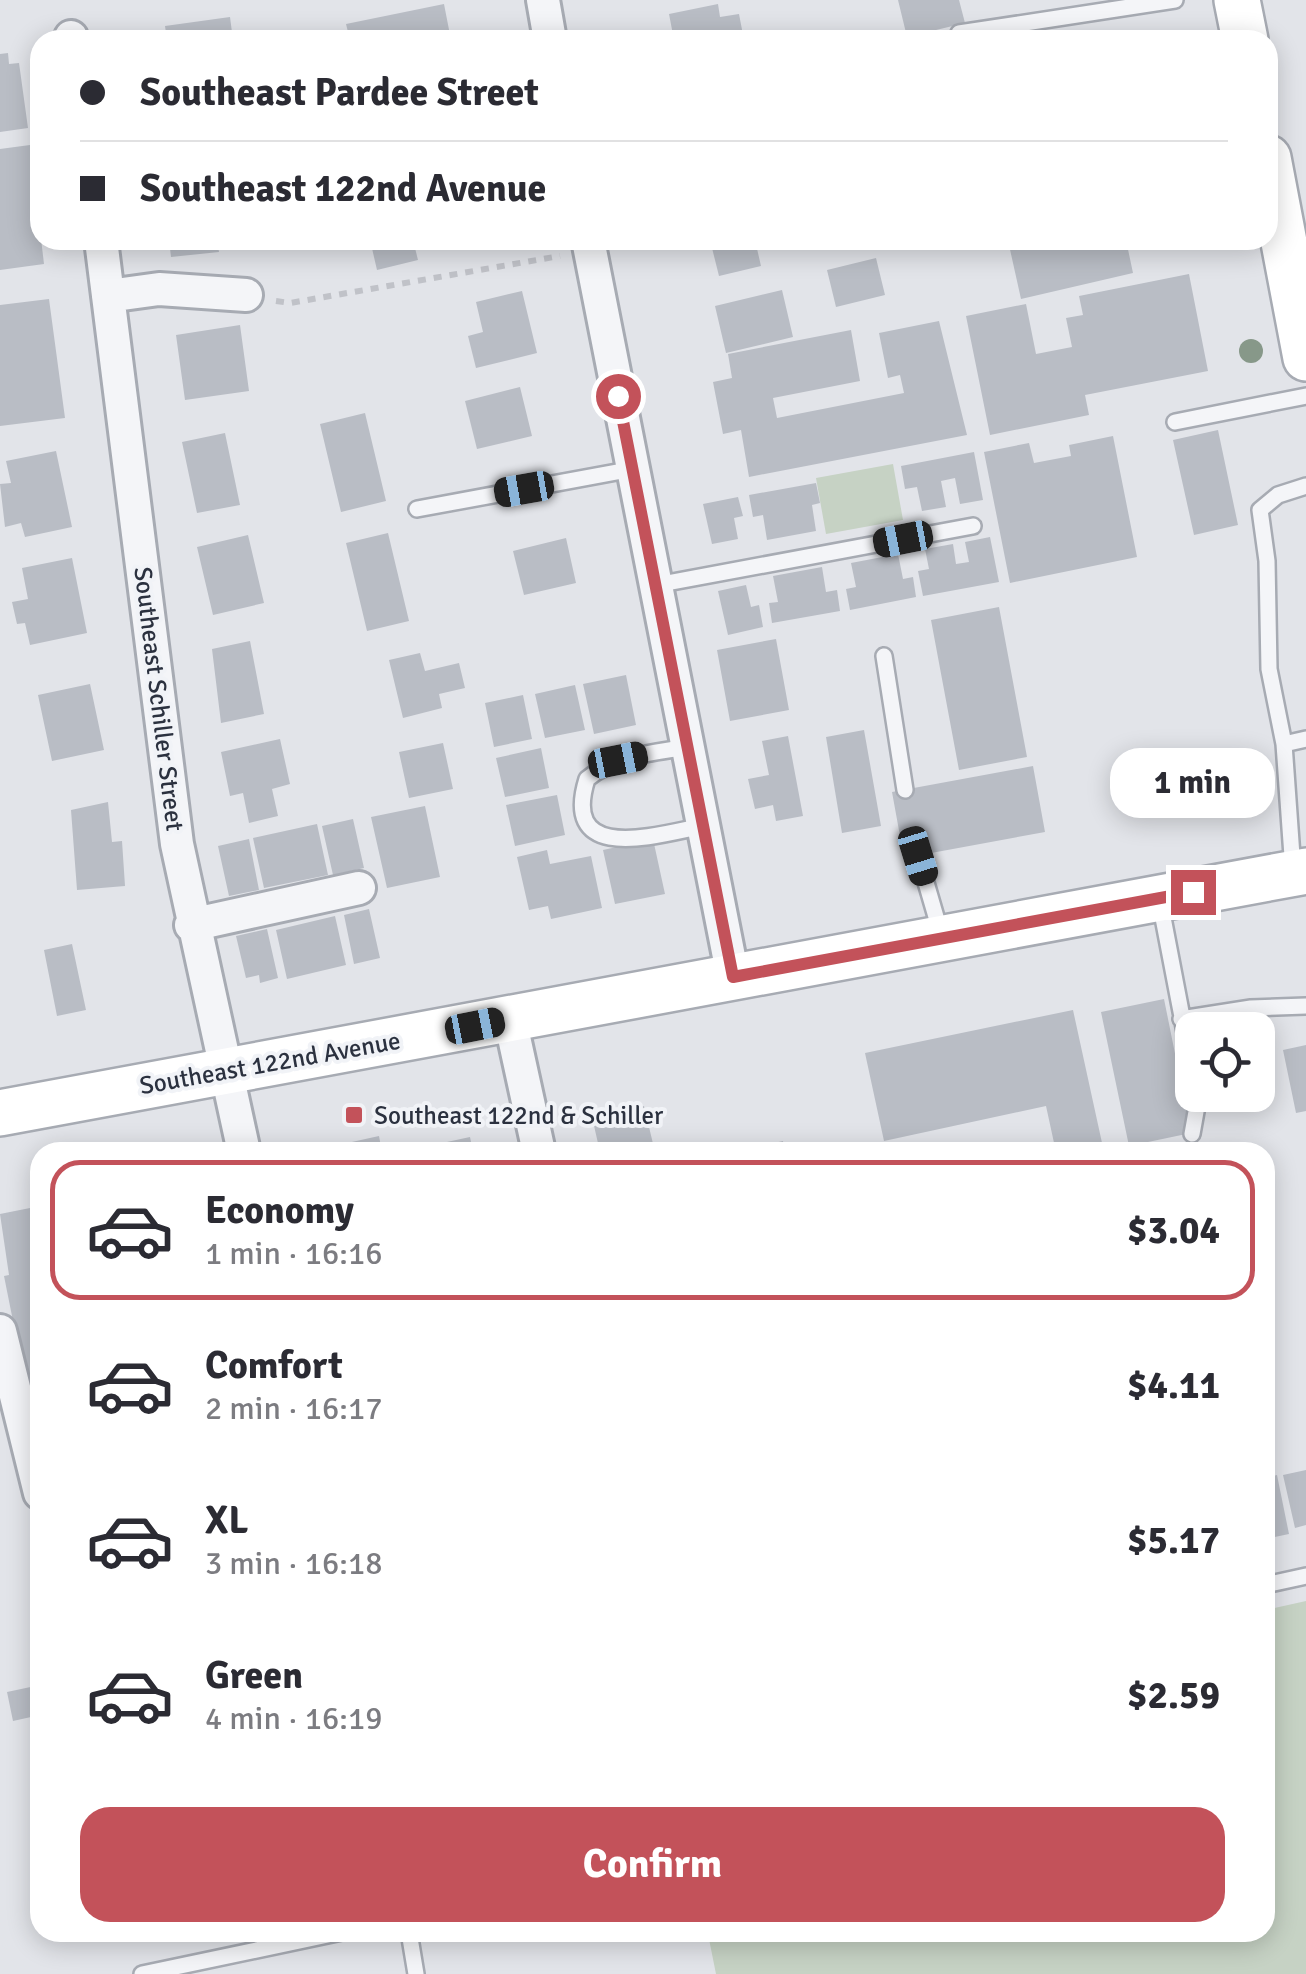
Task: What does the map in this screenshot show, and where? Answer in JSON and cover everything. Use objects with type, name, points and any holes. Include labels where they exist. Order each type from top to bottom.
[{"type":"main road","points":[[1237,0],[1243,30]]},
{"type":"main road","points":[[1278,201],[1306,358]]},
{"type":"main road","name":"Southeast 122nd Avenue","points":[[0,1113],[1300,873]]},
{"type":"street","points":[[543,0],[548,30]]},
{"type":"street","name":"Southeast Schiller Street","points":[[103,250],[177,844],[242,1142]]},
{"type":"street","points":[[589,250],[733,977]]},
{"type":"street","points":[[108,296],[159,289],[246,295]]},
{"type":"street","points":[[192,925],[359,888]]},
{"type":"street","points":[[510,1019],[536,1142]]},
{"type":"street","points":[[0,1331],[30,1452]]},
{"type":"lane","points":[[973,30],[1175,0]]},
{"type":"lane","points":[[1175,422],[1306,396]]},
{"type":"lane","points":[[416,509],[632,469]]},
{"type":"lane","points":[[1300,873],[1284,744],[1269,670],[1267,561],[1260,510],[1278,495],[1306,486]]},
{"type":"lane","points":[[656,585],[973,526]]},
{"type":"lane","points":[[884,656],[905,790]]},
{"type":"lane","points":[[1284,744],[1306,740]]},
{"type":"lane","points":[[687,747],[618,760],[600,768],[587,779],[583,814],[588,827],[598,834],[621,840],[703,826]]},
{"type":"lane","points":[[918,856],[942,938]]},
{"type":"lane","points":[[1159,898],[1180,1012]]},
{"type":"lane","points":[[1227,1012],[1306,1006]]},
{"type":"lane","points":[[1192,1134],[1195,1112]]},
{"type":"lane","points":[[1275,1583],[1306,1576]]},
{"type":"lane","points":[[142,1974],[294,1942]]},
{"type":"lane","points":[[411,1942],[416,1974]]},
{"type":"path","points":[[246,295],[290,303],[562,250]]},
{"type":"green space","points":[[893,464],[903,520],[826,534],[816,478]]},
{"type":"green space","points":[[1306,1601],[1306,1974],[716,1974],[710,1942],[1275,1942],[1275,1608]]},
{"type":"building","points":[[898,0],[959,0],[965,23],[936,30],[905,30]]},
{"type":"building","points":[[444,4],[449,30],[348,30],[346,24]]},
{"type":"building","points":[[718,4],[720,17],[739,14],[742,30],[672,30],[669,14]]},
{"type":"building","points":[[230,17],[232,30],[166,30],[165,26]]},
{"type":"building","points":[[8,53],[9,64],[19,63],[28,128],[0,132],[0,54]]},
{"type":"building","points":[[30,145],[30,250],[42,250],[44,264],[0,270],[0,149]]},
{"type":"building","points":[[170,250],[219,252],[171,257]]},
{"type":"building","points":[[372,250],[416,250],[418,260],[377,270]]},
{"type":"building","points":[[712,250],[757,250],[761,266],[719,276]]},
{"type":"building","points":[[1010,250],[1128,250],[1133,273],[1021,299]]},
{"type":"building","points":[[876,258],[885,295],[836,307],[827,270]]},
{"type":"building","points":[[1189,274],[1208,371],[1085,395],[1089,415],[990,435],[966,316],[1026,304],[1036,354],[1072,347],[1066,318],[1083,315],[1079,296]]},
{"type":"building","points":[[782,290],[793,337],[726,353],[715,306]]},
{"type":"building","points":[[522,291],[537,353],[476,368],[468,336],[483,332],[476,302]]},
{"type":"building","points":[[49,299],[65,418],[0,426],[0,305]]},
{"type":"building","points":[[939,321],[967,435],[749,477],[741,430],[723,434],[713,382],[732,378],[728,354],[851,330],[860,381],[773,398],[777,418],[904,393],[900,375],[888,378],[879,333]]},
{"type":"building","points":[[240,325],[249,391],[185,400],[176,335]]},
{"type":"building","points":[[520,387],[532,436],[477,449],[465,401]]},
{"type":"building","points":[[365,413],[386,501],[341,512],[320,424]]},
{"type":"building","points":[[1218,430],[1238,525],[1194,535],[1173,440]]},
{"type":"building","points":[[225,433],[240,505],[197,513],[182,442]]},
{"type":"building","points":[[1113,436],[1137,557],[1010,583],[984,452],[1029,443],[1034,463],[1071,456],[1069,445]]},
{"type":"building","points":[[56,451],[72,527],[25,537],[21,523],[5,527],[0,484],[11,483],[6,461]]},
{"type":"building","points":[[974,452],[983,500],[960,504],[955,478],[941,481],[946,507],[922,511],[917,487],[905,489],[901,466]]},
{"type":"building","points":[[816,483],[820,503],[812,505],[816,531],[767,540],[763,515],[753,517],[749,495]]},
{"type":"building","points":[[738,497],[743,516],[734,518],[738,539],[712,544],[703,504]]},
{"type":"building","points":[[388,533],[409,621],[367,631],[346,543]]},
{"type":"building","points":[[248,535],[264,603],[213,615],[197,547]]},
{"type":"building","points":[[990,537],[999,582],[923,596],[918,571],[929,569],[925,549],[953,544],[956,564],[969,562],[965,542]]},
{"type":"building","points":[[566,538],[576,583],[524,595],[513,551]]},
{"type":"building","points":[[898,554],[903,579],[913,577],[916,597],[850,610],[846,589],[856,587],[851,563]]},
{"type":"building","points":[[72,558],[87,633],[30,645],[25,623],[17,624],[12,602],[28,599],[22,568]]},
{"type":"building","points":[[822,567],[826,592],[837,590],[840,611],[772,623],[769,603],[778,602],[773,576]]},
{"type":"building","points":[[746,585],[751,607],[759,605],[763,627],[728,635],[718,591]]},
{"type":"building","points":[[999,607],[1027,757],[959,770],[931,620]]},
{"type":"building","points":[[776,639],[789,710],[730,721],[717,650]]},
{"type":"building","points":[[250,641],[264,714],[221,723],[212,649]]},
{"type":"building","points":[[420,653],[425,671],[459,663],[465,688],[439,694],[442,708],[403,718],[389,660]]},
{"type":"building","points":[[626,675],[636,725],[594,734],[583,684]]},
{"type":"building","points":[[90,684],[104,750],[52,761],[38,695]]},
{"type":"building","points":[[575,685],[585,730],[545,738],[535,694]]},
{"type":"building","points":[[523,695],[532,739],[494,747],[485,703]]},
{"type":"building","points":[[864,730],[881,826],[842,833],[826,737]]},
{"type":"building","points":[[788,736],[803,816],[776,821],[773,805],[755,809],[748,779],[769,775],[762,741]]},
{"type":"building","points":[[280,739],[290,784],[272,789],[278,816],[249,823],[243,793],[230,796],[221,752]]},
{"type":"building","points":[[443,743],[453,789],[409,798],[399,752]]},
{"type":"building","points":[[541,748],[549,788],[505,797],[496,758]]},
{"type":"building","points":[[1033,766],[1045,832],[904,858],[892,792]]},
{"type":"building","points":[[557,795],[565,835],[515,846],[506,805]]},
{"type":"building","points":[[108,802],[112,842],[122,841],[125,886],[77,890],[71,810]]},
{"type":"building","points":[[425,806],[440,877],[387,888],[371,817]]},
{"type":"building","points":[[353,819],[364,868],[333,875],[322,826]]},
{"type":"building","points":[[317,824],[328,875],[264,888],[253,838]]},
{"type":"building","points":[[249,839],[259,890],[229,896],[218,846]]},
{"type":"building","points":[[653,839],[665,894],[615,904],[603,850]]},
{"type":"building","points":[[547,850],[550,864],[591,856],[602,908],[551,919],[548,906],[529,910],[517,857]]},
{"type":"building","points":[[369,909],[380,958],[354,964],[344,915]]},
{"type":"building","points":[[335,916],[346,965],[287,979],[276,930]]},
{"type":"building","points":[[267,929],[278,978],[260,983],[259,975],[246,978],[236,936]]},
{"type":"building","points":[[72,944],[86,1010],[57,1016],[44,950]]},
{"type":"building","points":[[1164,999],[1175,1054],[1175,1112],[1187,1112],[1191,1133],[1128,1142],[1101,1012]]},
{"type":"building","points":[[1073,1010],[1102,1142],[1054,1142],[1046,1106],[884,1141],[865,1053]]},
{"type":"building","points":[[1306,1045],[1306,1111],[1296,1113],[1283,1050]]},
{"type":"building","points":[[644,1106],[653,1142],[598,1142],[592,1117]]},
{"type":"building","points":[[379,1136],[380,1142],[352,1142]]},
{"type":"building","points":[[30,1208],[30,1406],[4,1276],[9,1275],[0,1214]]},
{"type":"building","points":[[1306,1470],[1306,1525],[1295,1528],[1283,1475]]},
{"type":"building","points":[[1275,1476],[1289,1534],[1275,1537]]},
{"type":"building","points":[[30,1687],[30,1717],[13,1721],[7,1692]]},
{"type":"place","name":"Southeast 122nd & Schiller","points":[[354,1115]]},
{"type":"route","points":[[618,396],[733,977],[1193,892]]}]
